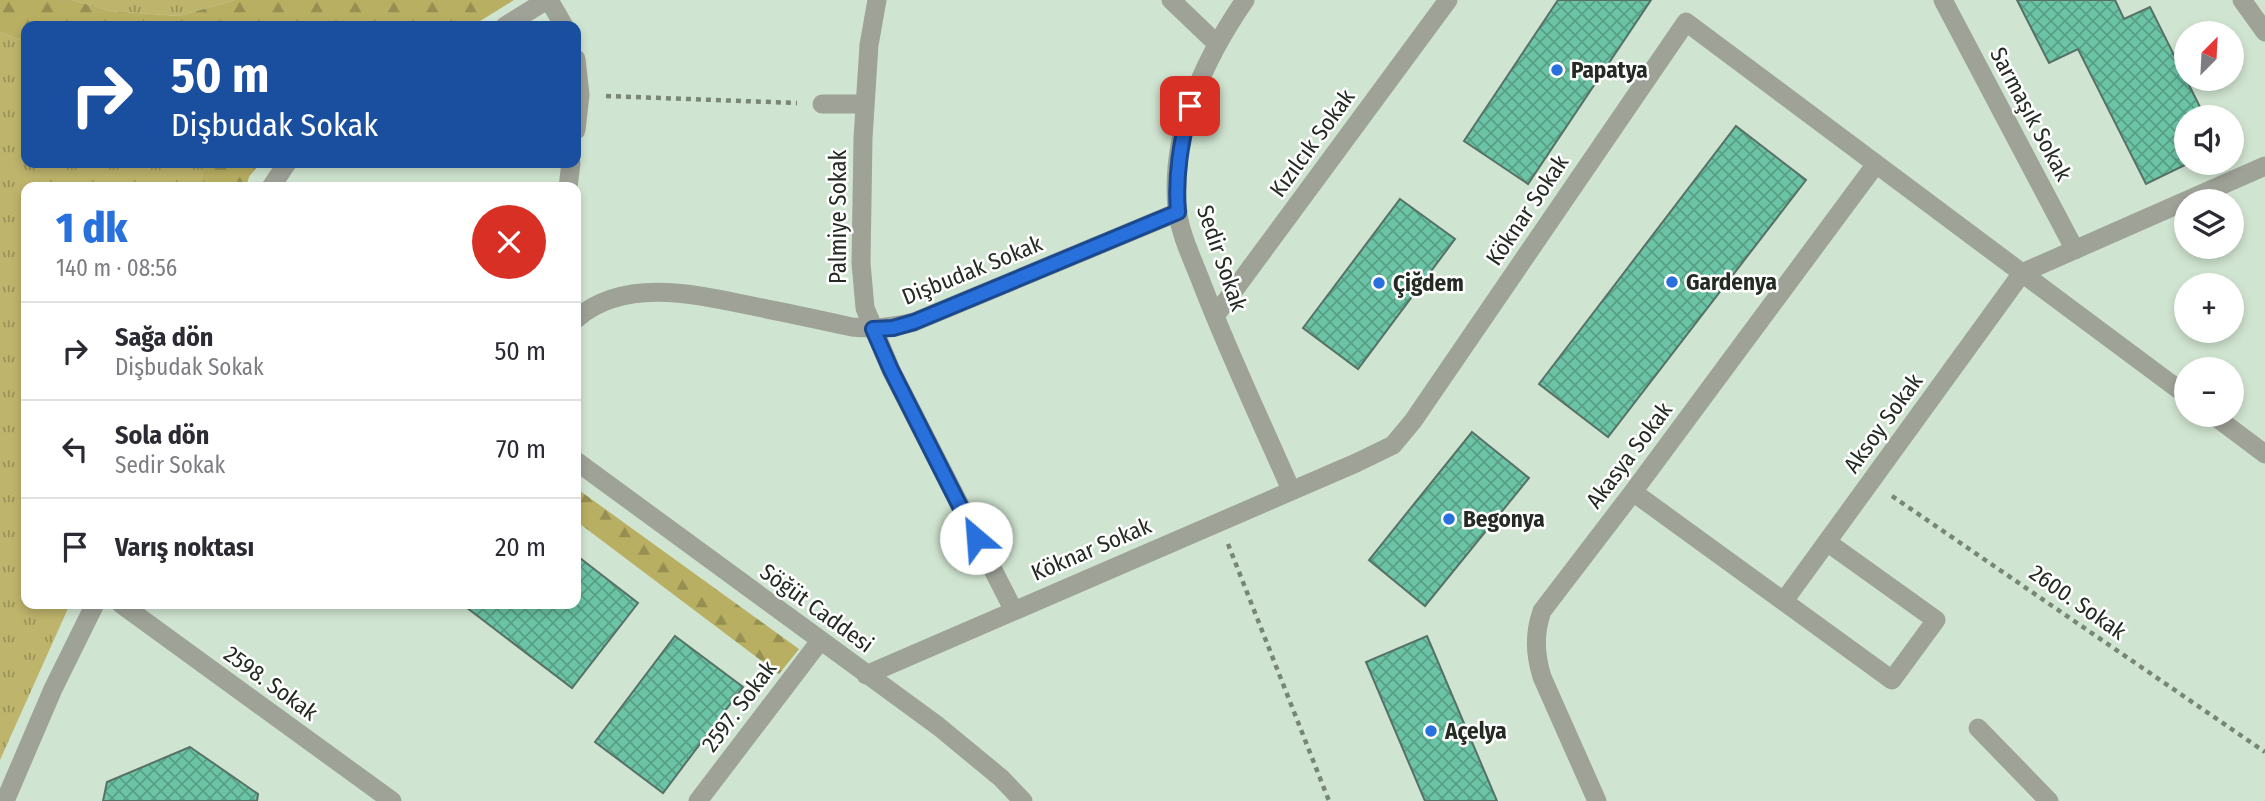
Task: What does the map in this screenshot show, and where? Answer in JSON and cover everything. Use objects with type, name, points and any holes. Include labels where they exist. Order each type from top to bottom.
[{"type":"street","points":[[513,21],[548,0],[561,21]]},
{"type":"street","name":"Palmiye Sokak","points":[[877,0],[872,23],[864,104],[860,263],[865,308],[891,370],[1013,609]]},
{"type":"street","points":[[1171,0],[1217,44]]},
{"type":"street","name":"Sedir Sokak","points":[[1245,0],[1217,44],[1198,85],[1184,130],[1177,173],[1178,212],[1181,230],[1214,316],[1291,490]]},
{"type":"street","name":"Kızılcık Sokak","points":[[1214,316],[1448,0]]},
{"type":"street","name":"Sarmaşık Sokak","points":[[1943,0],[2075,250]]},
{"type":"street","points":[[2242,0],[2265,33]]},
{"type":"street","name":"Köknar Sokak","points":[[866,675],[1384,450],[1400,438],[1686,22],[2174,386]]},
{"type":"street","points":[[822,104],[864,104]]},
{"type":"street","name":"Akasya Sokak","points":[[1597,801],[1542,677],[1536,634],[1542,611],[1876,164]]},
{"type":"street","points":[[2021,273],[2265,166]]},
{"type":"street","name":"Dişbudak Sokak","points":[[581,312],[621,297],[663,292],[704,296],[852,327],[893,328],[914,322],[1178,212]]},
{"type":"street","name":"Aksoy Sokak","points":[[1784,601],[2021,273]]},
{"type":"street","points":[[2229,427],[2265,454]]},
{"type":"street","name":"Söğüt Caddesi","points":[[581,465],[960,744],[1001,778],[1023,801]]},
{"type":"street","points":[[1633,492],[1892,680],[1936,620],[1827,542]]},
{"type":"street","points":[[5,801],[53,690],[93,609]]},
{"type":"street","name":"2598. Sokak","points":[[128,609],[392,801]]},
{"type":"street","name":"2597. Sokak","points":[[698,801],[820,641]]},
{"type":"street","points":[[1978,728],[2049,801]]},
{"type":"path","points":[[581,95],[822,104]]},
{"type":"path","name":"2600. Sokak","points":[[1871,481],[2265,752]]},
{"type":"path","points":[[1219,521],[1329,801]]},
{"type":"green space","points":[[0,0],[72,0],[110,11],[179,16],[235,0],[514,0],[480,21],[21,21],[21,40],[0,32]]},
{"type":"green space","points":[[72,0],[235,0],[179,16],[110,11]]},
{"type":"green space","points":[[0,32],[21,40],[21,168],[203,168],[203,182],[21,182],[21,609],[68,609],[0,760]]},
{"type":"green space","points":[[203,168],[256,168],[248,182],[203,182]]},
{"type":"green space","points":[[581,492],[799,649],[779,674],[581,525]]},
{"type":"building","name":"Papatya","points":[[1558,0],[1651,0],[1528,184],[1464,141]]},
{"type":"building","points":[[2017,0],[2115,0],[2124,19],[2150,7],[2174,55],[2174,91],[2192,91],[2199,105],[2174,105],[2174,170],[2146,184],[2078,49],[2049,63]]},
{"type":"building","name":"Gardenya","points":[[1736,126],[1806,180],[1608,437],[1539,384]]},
{"type":"building","name":"Çiğdem","points":[[1400,199],[1455,239],[1358,369],[1303,328]]},
{"type":"building","name":"Begonya","points":[[1472,432],[1529,478],[1425,606],[1369,560]]},
{"type":"building","points":[[581,559],[638,603],[572,688],[469,609],[581,609]]},
{"type":"building","points":[[675,636],[743,687],[663,793],[595,742]]},
{"type":"building","name":"Açelya","points":[[1427,636],[1497,801],[1425,801],[1366,662]]},
{"type":"building","points":[[190,747],[258,794],[257,801],[103,801],[107,782]]},
{"type":"place","name":"Papatya","points":[[1557,70]]},
{"type":"place","name":"Gardenya","points":[[1672,282]]},
{"type":"place","name":"Çiğdem","points":[[1379,283]]},
{"type":"place","name":"Begonya","points":[[1449,519]]},
{"type":"place","name":"Açelya","points":[[1431,731]]},
{"type":"route","points":[[976,538],[873,329],[893,328],[914,322],[1178,212],[1176,193],[1179,150],[1190,106]]}]
